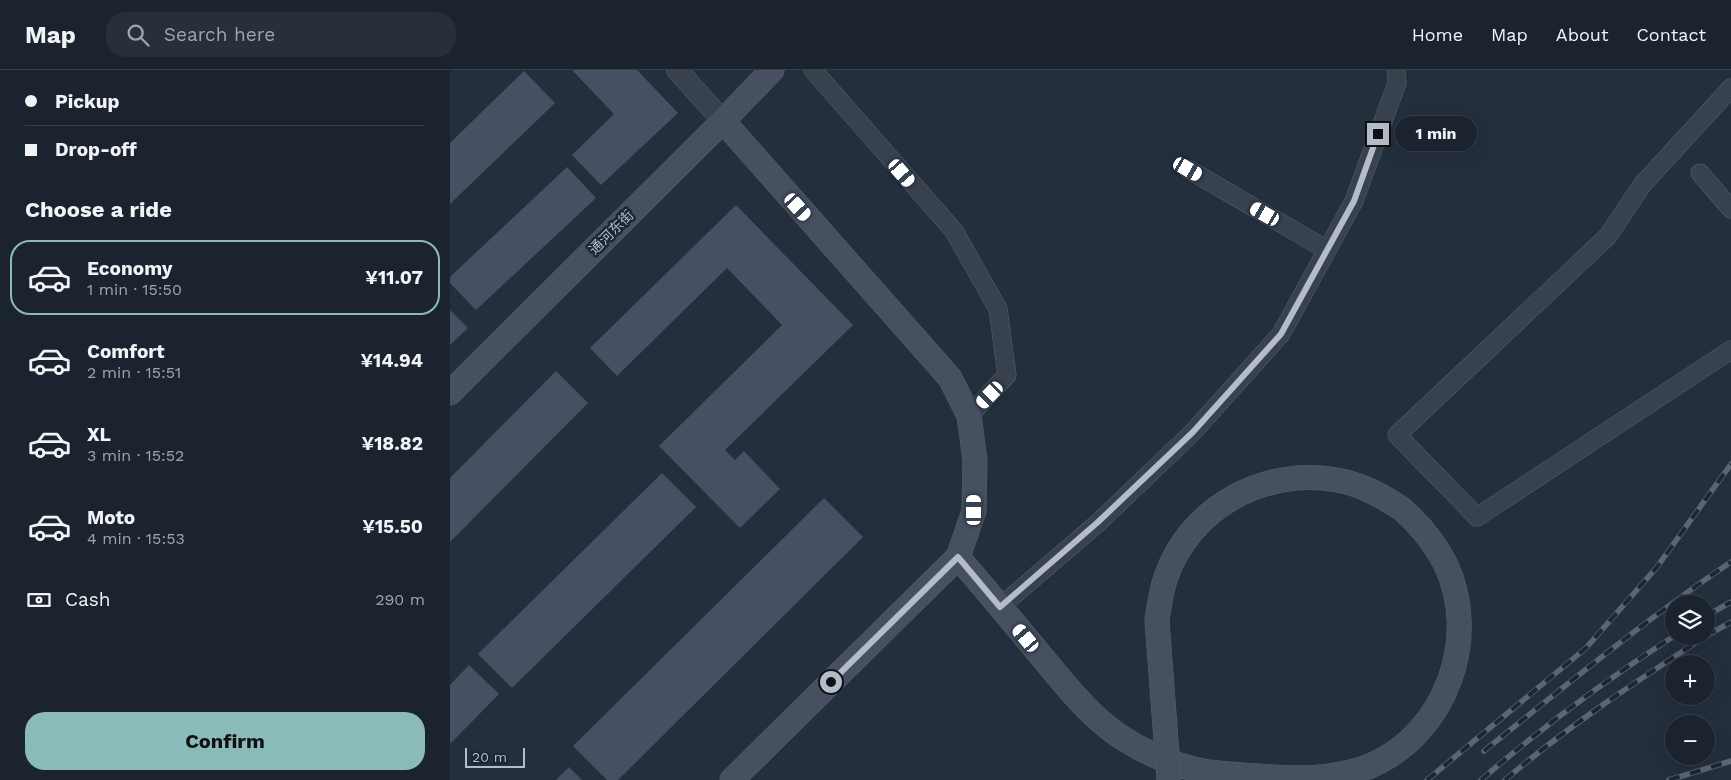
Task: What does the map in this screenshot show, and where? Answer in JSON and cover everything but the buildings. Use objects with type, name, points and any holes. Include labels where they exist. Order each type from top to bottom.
[{"type":"main road","name":"通河东街","points":[[450,393],[772,70]]},
{"type":"main road","points":[[723,121],[950,378],[969,416],[975,460],[974,510],[958,557],[732,780]]},
{"type":"main road","points":[[958,557],[1077,698],[1103,724],[1128,742],[1150,754],[1184,766],[1208,772],[1301,779],[1325,778],[1349,774],[1371,766],[1392,754],[1411,739],[1427,721],[1440,702],[1450,680],[1457,657],[1460,634],[1454,587],[1434,544],[1420,526],[1402,509],[1382,496],[1361,486],[1338,480],[1314,477],[1290,478],[1267,482],[1237,495],[1205,518],[1189,535],[1176,554],[1166,576],[1160,598],[1157,621],[1169,780]]},
{"type":"street","points":[[676,70],[723,121]]},
{"type":"street","points":[[813,70],[954,232],[998,309],[1007,375],[969,416]]},
{"type":"street","points":[[1000,607],[1098,522],[1193,432],[1281,334],[1354,201],[1397,84],[1396,70]]},
{"type":"street","points":[[1731,88],[1642,185],[1608,236],[1397,435],[1477,518],[1731,350]]},
{"type":"street","points":[[1188,169],[1327,250]]},
{"type":"street","points":[[1700,173],[1731,209]]},
{"type":"railway","points":[[1427,780],[1586,648],[1657,567],[1731,464]]},
{"type":"railway","points":[[1484,751],[1636,630],[1731,562]]},
{"type":"railway","points":[[1715,611],[1731,602]]},
{"type":"railway","points":[[1715,631],[1731,622]]},
{"type":"railway","points":[[1481,780],[1527,741],[1575,705],[1665,642]]},
{"type":"railway","points":[[1505,780],[1553,741],[1692,645]]},
{"type":"railway","points":[[1669,780],[1731,761]]},
{"type":"route","points":[[831,682],[958,557],[1000,607],[1098,522],[1193,432],[1281,334],[1354,201],[1378,134]]}]
